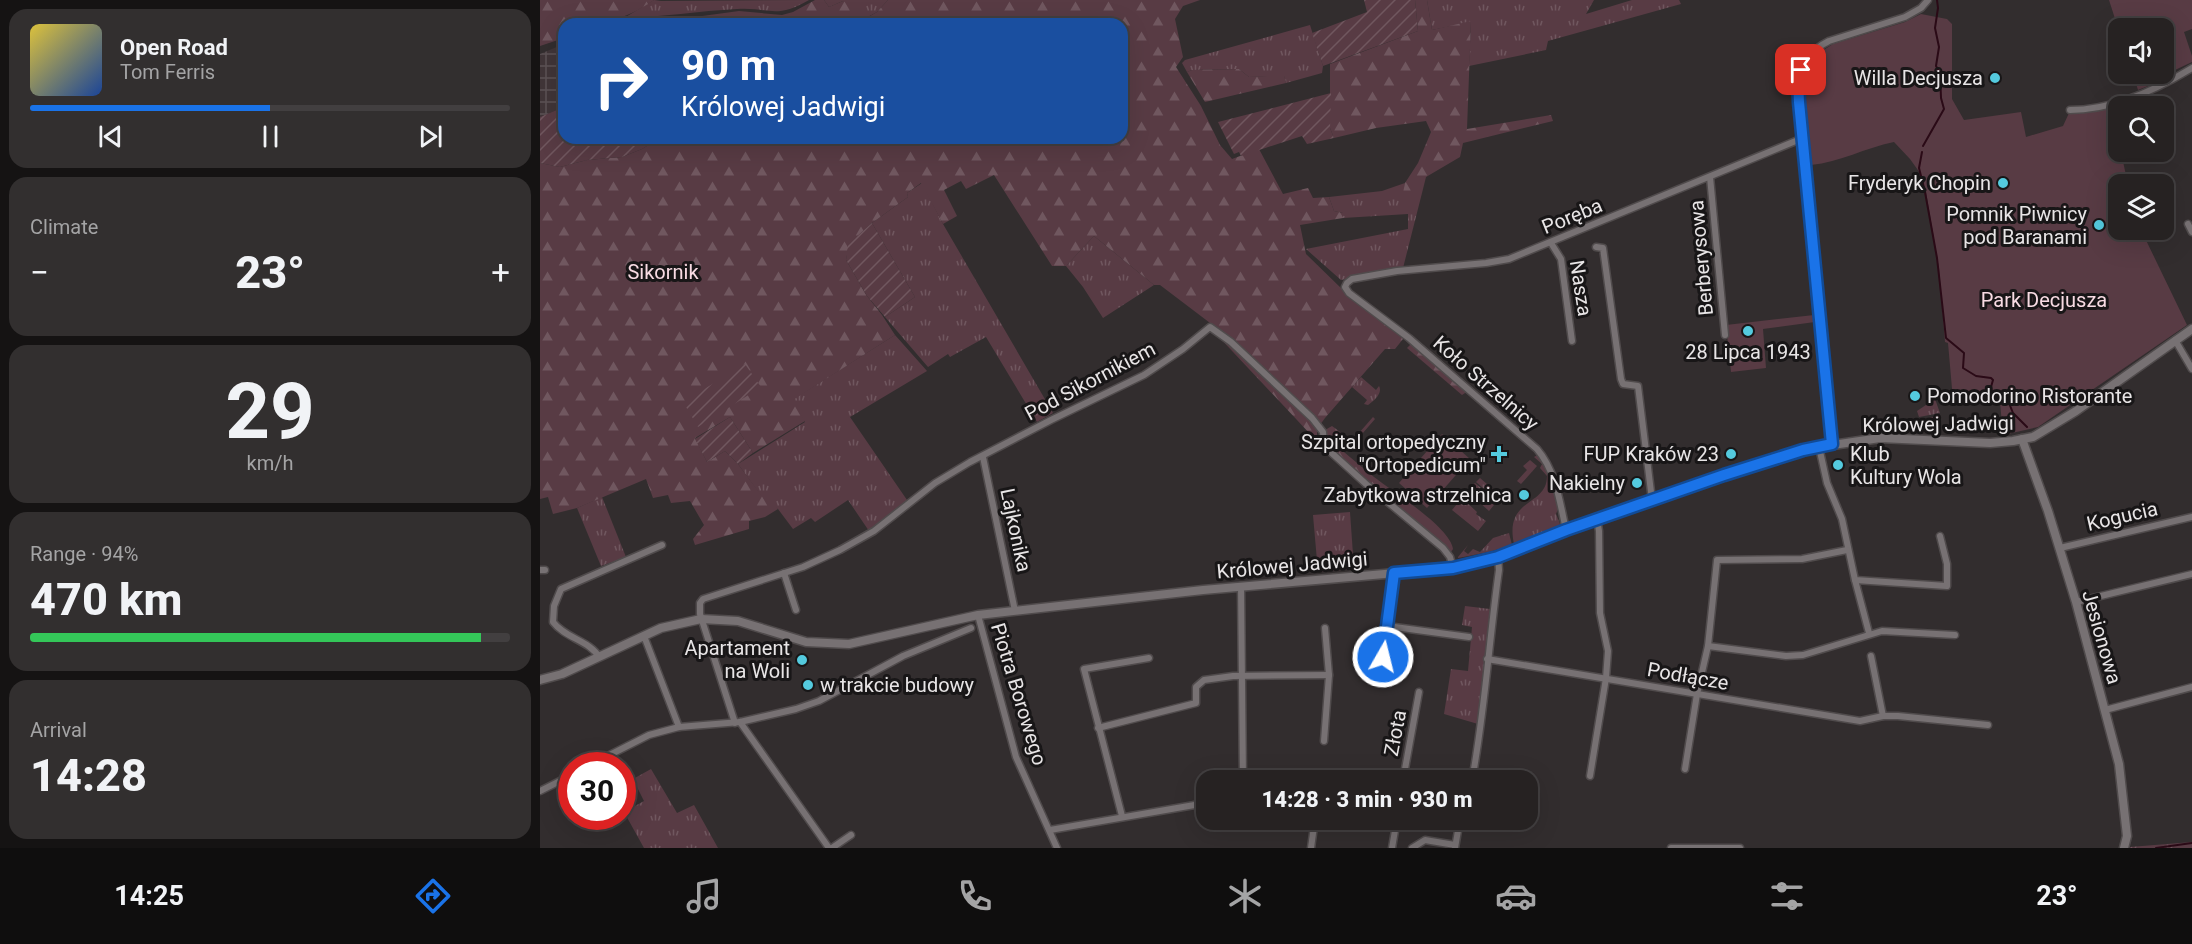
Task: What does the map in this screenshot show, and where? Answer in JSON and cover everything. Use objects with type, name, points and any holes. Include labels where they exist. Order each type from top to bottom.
[{"type":"street","points":[[1832,444],[1798,81],[1808,56],[1829,41],[1913,13],[1928,0]]},
{"type":"street","points":[[2070,110],[2109,106],[2192,68]]},
{"type":"street","name":"Poręba","points":[[1345,287],[1352,279],[1397,271],[1509,259],[1803,138]]},
{"type":"street","name":"Berberysowa","points":[[1710,177],[1725,335]]},
{"type":"street","points":[[2188,224],[2192,232]]},
{"type":"street","name":"Nasza","points":[[1551,243],[1561,259],[1572,341]]},
{"type":"street","points":[[1596,247],[1603,248],[1621,379],[1623,384],[1638,386],[1652,500]]},
{"type":"street","name":"Koło Strzelnicy","points":[[1345,287],[1348,293],[1409,338],[1544,456],[1552,473],[1566,530]]},
{"type":"street","name":"Pod Sikornikiem","points":[[702,619],[700,605],[703,599],[813,564],[874,531],[935,483],[970,462],[1144,375],[1210,327],[1232,342],[1312,418],[1323,432],[1324,446],[1443,548],[1450,557],[1453,568]]},
{"type":"street","name":"Królowej Jadwigi","points":[[540,680],[556,676],[673,624],[702,619],[738,621],[795,640],[828,645],[858,642],[978,615],[1241,586],[1453,568],[1498,557],[1566,530],[1764,462],[1832,444],[1880,438],[1990,443],[2040,434],[2192,329]]},
{"type":"street","points":[[2175,340],[2192,369]]},
{"type":"street","name":"Jesionowa","points":[[2022,439],[2060,548],[2119,764],[2127,836],[2124,848]]},
{"type":"street","points":[[1819,447],[1827,483],[1842,519],[1847,550],[1869,633]]},
{"type":"street","name":"Lajkonika","points":[[983,457],[1015,611]]},
{"type":"street","name":"Kogucia","points":[[2060,548],[2192,517]]},
{"type":"street","points":[[1590,776],[1606,678],[1608,651],[1600,613],[1598,519]]},
{"type":"street","points":[[1856,580],[1947,586],[1947,564],[1940,536]]},
{"type":"street","points":[[599,657],[592,649],[562,632],[554,622],[554,606],[561,589],[662,545]]},
{"type":"street","points":[[1685,769],[1697,694],[1708,646],[1717,560],[1802,559],[1847,550]]},
{"type":"street","points":[[1474,770],[1480,737],[1487,659],[1499,570],[1498,557]]},
{"type":"street","points":[[784,573],[796,610]]},
{"type":"street","points":[[1383,657],[1394,573]]},
{"type":"street","points":[[2076,602],[2192,574]]},
{"type":"street","points":[[1241,586],[1243,770]]},
{"type":"street","name":"Piotra Borowego","points":[[978,615],[1016,757],[1057,848]]},
{"type":"street","points":[[702,619],[737,723],[831,848],[851,835]]},
{"type":"street","points":[[1387,626],[1469,636]]},
{"type":"street","points":[[616,752],[649,735],[679,727],[737,723],[819,701],[903,656],[971,628]]},
{"type":"street","points":[[1324,741],[1329,675],[1325,628]]},
{"type":"street","points":[[1708,646],[1786,656],[1803,655],[1869,633],[1882,631],[1955,635]]},
{"type":"street","points":[[644,636],[679,727]]},
{"type":"street","points":[[1871,656],[1883,716]]},
{"type":"street","points":[[1122,816],[1084,669],[1149,658]]},
{"type":"street","name":"Podłącze","points":[[1487,659],[1860,720],[1883,716],[1988,726]]},
{"type":"street","points":[[1098,728],[1196,703],[1196,687],[1202,681],[1242,676],[1329,675]]},
{"type":"street","points":[[2105,710],[2192,687]]},
{"type":"street","name":"Złota","points":[[1405,770],[1419,692]]},
{"type":"street","points":[[540,791],[558,782]]},
{"type":"street","points":[[1050,830],[1196,805]]},
{"type":"street","points":[[1311,848],[1313,830]]},
{"type":"street","points":[[1392,848],[1395,830]]},
{"type":"street","points":[[1412,848],[1425,840],[1455,846],[1458,830]]},
{"type":"street","points":[[1671,848],[1740,848]]},
{"type":"shaded area","points":[[558,46],[558,110],[540,117],[540,54]]},
{"type":"green space","points":[[540,0],[654,0],[632,13],[618,18],[558,18],[558,40],[540,46]]},
{"type":"green space","points":[[654,0],[809,0],[788,10],[780,11],[737,9],[624,18]]},
{"type":"green space","points":[[815,0],[824,0],[829,7],[843,1],[857,5],[864,18],[782,18],[782,15],[793,12]]},
{"type":"green space","points":[[824,0],[888,0],[877,12],[866,18],[863,18],[843,1],[829,7]]},
{"type":"green space","name":"Sikornik","points":[[888,0],[1200,0],[1183,6],[1175,19],[1183,57],[1176,67],[1201,106],[1220,145],[1232,159],[1259,149],[1283,194],[1308,188],[1313,198],[1329,197],[1334,211],[1343,213],[1343,218],[1300,225],[1306,254],[1344,291],[1402,334],[1403,339],[1395,349],[1385,349],[1325,418],[1317,429],[1317,435],[1312,436],[1218,336],[1218,329],[1160,285],[1154,285],[1094,236],[1066,266],[1052,266],[994,175],[966,189],[961,181],[944,190],[957,216],[943,224],[921,183],[907,193],[908,197],[872,223],[849,244],[846,260],[867,296],[895,335],[793,400],[805,421],[753,453],[730,417],[695,438],[707,462],[725,451],[738,464],[765,500],[768,499],[778,509],[765,517],[749,521],[749,529],[695,545],[693,539],[704,525],[690,501],[671,503],[668,495],[653,498],[646,479],[577,508],[553,514],[548,497],[540,499],[540,163],[560,167],[587,160],[622,157],[650,144],[1128,144],[1128,18],[867,18],[877,12]]},
{"type":"green space","points":[[1364,0],[1415,0],[1418,31],[1323,66],[1312,33],[1367,12]]},
{"type":"green space","points":[[1415,0],[1427,0],[1432,30],[1471,21],[1467,129],[1551,115],[1553,121],[1463,143],[1460,157],[1426,177],[1422,193],[1403,193],[1405,183],[1418,163],[1431,132],[1426,121],[1376,128],[1334,138],[1330,128],[1330,64],[1418,31]]},
{"type":"green space","points":[[1427,0],[1594,0],[1586,14],[1632,0],[1679,0],[1681,4],[1548,41],[1546,50],[1469,66],[1471,22],[1432,30]]},
{"type":"green space","points":[[2109,0],[2192,0],[2192,29],[2184,32],[2192,62],[2175,70],[2176,75],[2174,76],[2174,18],[2115,18]]},
{"type":"green space","points":[[739,11],[782,15],[782,18],[695,17]]},
{"type":"green space","name":"Park Decjusza","points":[[1921,14],[1947,19],[1952,24],[1952,99],[1964,120],[2021,112],[2026,137],[2063,126],[2069,113],[2108,107],[2108,162],[2123,162],[2126,174],[2108,174],[2108,240],[2146,240],[2187,325],[2038,427],[2003,435],[2000,402],[1957,405],[1953,400],[1948,343],[1945,342],[1939,268],[1926,192],[1920,173],[1910,159],[1894,142],[1811,165],[1803,89],[1806,72],[1814,56],[1833,44],[1905,22]]},
{"type":"green space","points":[[1310,25],[1323,66],[1322,73],[1286,83],[1284,76],[1249,77],[1239,69],[1187,72],[1182,63],[1185,60]]},
{"type":"green space","points":[[1239,69],[1249,77],[1284,75],[1286,83],[1205,102],[1187,72],[1192,70]]},
{"type":"green space","points":[[2136,84],[2153,84],[2138,90]]},
{"type":"green space","points":[[1331,93],[1330,128],[1334,138],[1307,144],[1302,136],[1241,156],[1239,152],[1234,154],[1218,122]]},
{"type":"green space","points":[[558,110],[558,144],[650,144],[622,157],[587,160],[560,167],[540,163],[540,117]]},
{"type":"green space","points":[[922,183],[943,224],[1053,413],[1037,422],[986,337],[950,357],[948,354],[928,367],[885,317],[915,297],[872,223],[908,197],[907,193]]},
{"type":"green space","points":[[1405,183],[1404,193],[1422,193],[1403,268],[1341,280],[1306,249],[1408,229],[1408,214],[1343,218],[1343,213],[1334,211],[1329,197],[1382,191]]},
{"type":"green space","points":[[872,223],[915,297],[885,317],[867,296],[846,260],[848,244]]},
{"type":"green space","points":[[1094,236],[1154,285],[1103,318],[1066,266]]},
{"type":"green space","points":[[1814,315],[1815,322],[1763,329],[1766,368],[1731,372],[1726,325]]},
{"type":"green space","points":[[895,335],[927,371],[850,417],[907,500],[869,531],[848,500],[815,522],[811,518],[793,529],[778,509],[765,501],[738,464],[805,422],[792,400]]},
{"type":"green space","points":[[1410,345],[1416,345],[1468,391],[1462,395],[1407,348]]},
{"type":"green space","points":[[745,364],[761,387],[698,427],[683,402]]},
{"type":"green space","points":[[1361,377],[1376,390],[1379,386],[1380,389],[1377,397],[1368,405],[1364,404],[1367,400],[1352,387]]},
{"type":"green space","points":[[1935,399],[1940,413],[1919,417],[1917,411]]},
{"type":"green space","points":[[1941,416],[1934,429],[1926,429],[1922,419]]},
{"type":"green space","points":[[730,417],[753,453],[738,464],[725,451],[707,462],[695,439]]},
{"type":"green space","points":[[1373,417],[1375,419],[1349,449],[1341,444],[1337,446],[1327,438],[1325,430],[1332,426],[1352,441]]},
{"type":"green space","points":[[1442,434],[1470,459],[1427,508],[1399,483]]},
{"type":"green space","points":[[1327,438],[1432,521],[1450,540],[1453,549],[1451,552],[1327,446]]},
{"type":"green space","points":[[1539,454],[1556,492],[1558,507],[1556,514],[1560,524],[1559,527],[1514,544],[1515,518],[1520,510],[1545,486],[1547,476],[1540,468],[1542,464],[1534,457]]},
{"type":"green space","points":[[1530,460],[1537,466],[1521,484],[1517,481],[1527,470],[1523,466]]},
{"type":"green space","points":[[1480,478],[1502,497],[1505,495],[1507,497],[1502,504],[1476,482]]},
{"type":"green space","points":[[1475,483],[1488,494],[1486,497],[1494,505],[1489,511],[1467,491]]},
{"type":"green space","points":[[602,497],[626,557],[601,566],[577,508]]},
{"type":"green space","points":[[1462,498],[1477,512],[1476,514],[1486,521],[1478,531],[1452,510]]},
{"type":"green space","points":[[1350,512],[1354,569],[1318,572],[1313,515]]},
{"type":"green space","points":[[1509,533],[1512,545],[1458,558],[1468,545],[1464,551],[1468,554],[1473,549],[1480,552],[1493,538]]},
{"type":"green space","points":[[1465,606],[1490,609],[1478,724],[1444,714],[1451,669],[1468,671],[1472,627],[1462,625]]},
{"type":"green space","points":[[651,769],[677,813],[694,805],[718,848],[644,848],[634,830],[636,830],[636,805],[644,801],[636,785],[636,777]]},
{"type":"green space","points":[[2192,842],[2192,848],[2130,848],[2130,847]]},
{"type":"waterway","points":[[1923,146],[1944,109],[1940,73],[1936,66],[1939,47],[1935,28],[1937,0]]},
{"type":"waterway","points":[[1922,152],[1919,168],[1937,258],[1946,338],[1964,353],[1963,368],[1976,376],[1991,378],[1993,380],[1992,395],[2009,403],[2013,413],[2027,427]]},
{"type":"waterway","points":[[2156,848],[2192,843]]},
{"type":"place","name":"Willa Decjusza","points":[[1995,78]]},
{"type":"place","name":"Fryderyk Chopin","points":[[2003,183]]},
{"type":"place","name":"Pomnik Piwnicy pod Baranami","points":[[2099,225]]},
{"type":"place","name":"28 Lipca 1943","points":[[1748,331]]},
{"type":"place","name":"Pomodorino Ristorante","points":[[1915,396]]},
{"type":"place","name":"Szpital ortopedyczny \"Ortopedicum\"","points":[[1499,454]]},
{"type":"place","name":"FUP Kraków 23","points":[[1731,454]]},
{"type":"place","name":"Klub Kultury Wola","points":[[1838,465]]},
{"type":"place","name":"Nakielny","points":[[1637,483]]},
{"type":"place","name":"Zabytkowa strzelnica","points":[[1524,495]]},
{"type":"place","name":"Apartament na Woli","points":[[802,660]]},
{"type":"place","name":"w trakcie budowy","points":[[808,685]]},
{"type":"route","points":[[1383,657],[1394,573],[1453,568],[1498,557],[1566,530],[1724,475],[1803,450],[1832,444],[1799,102],[1798,81],[1801,70]]}]
